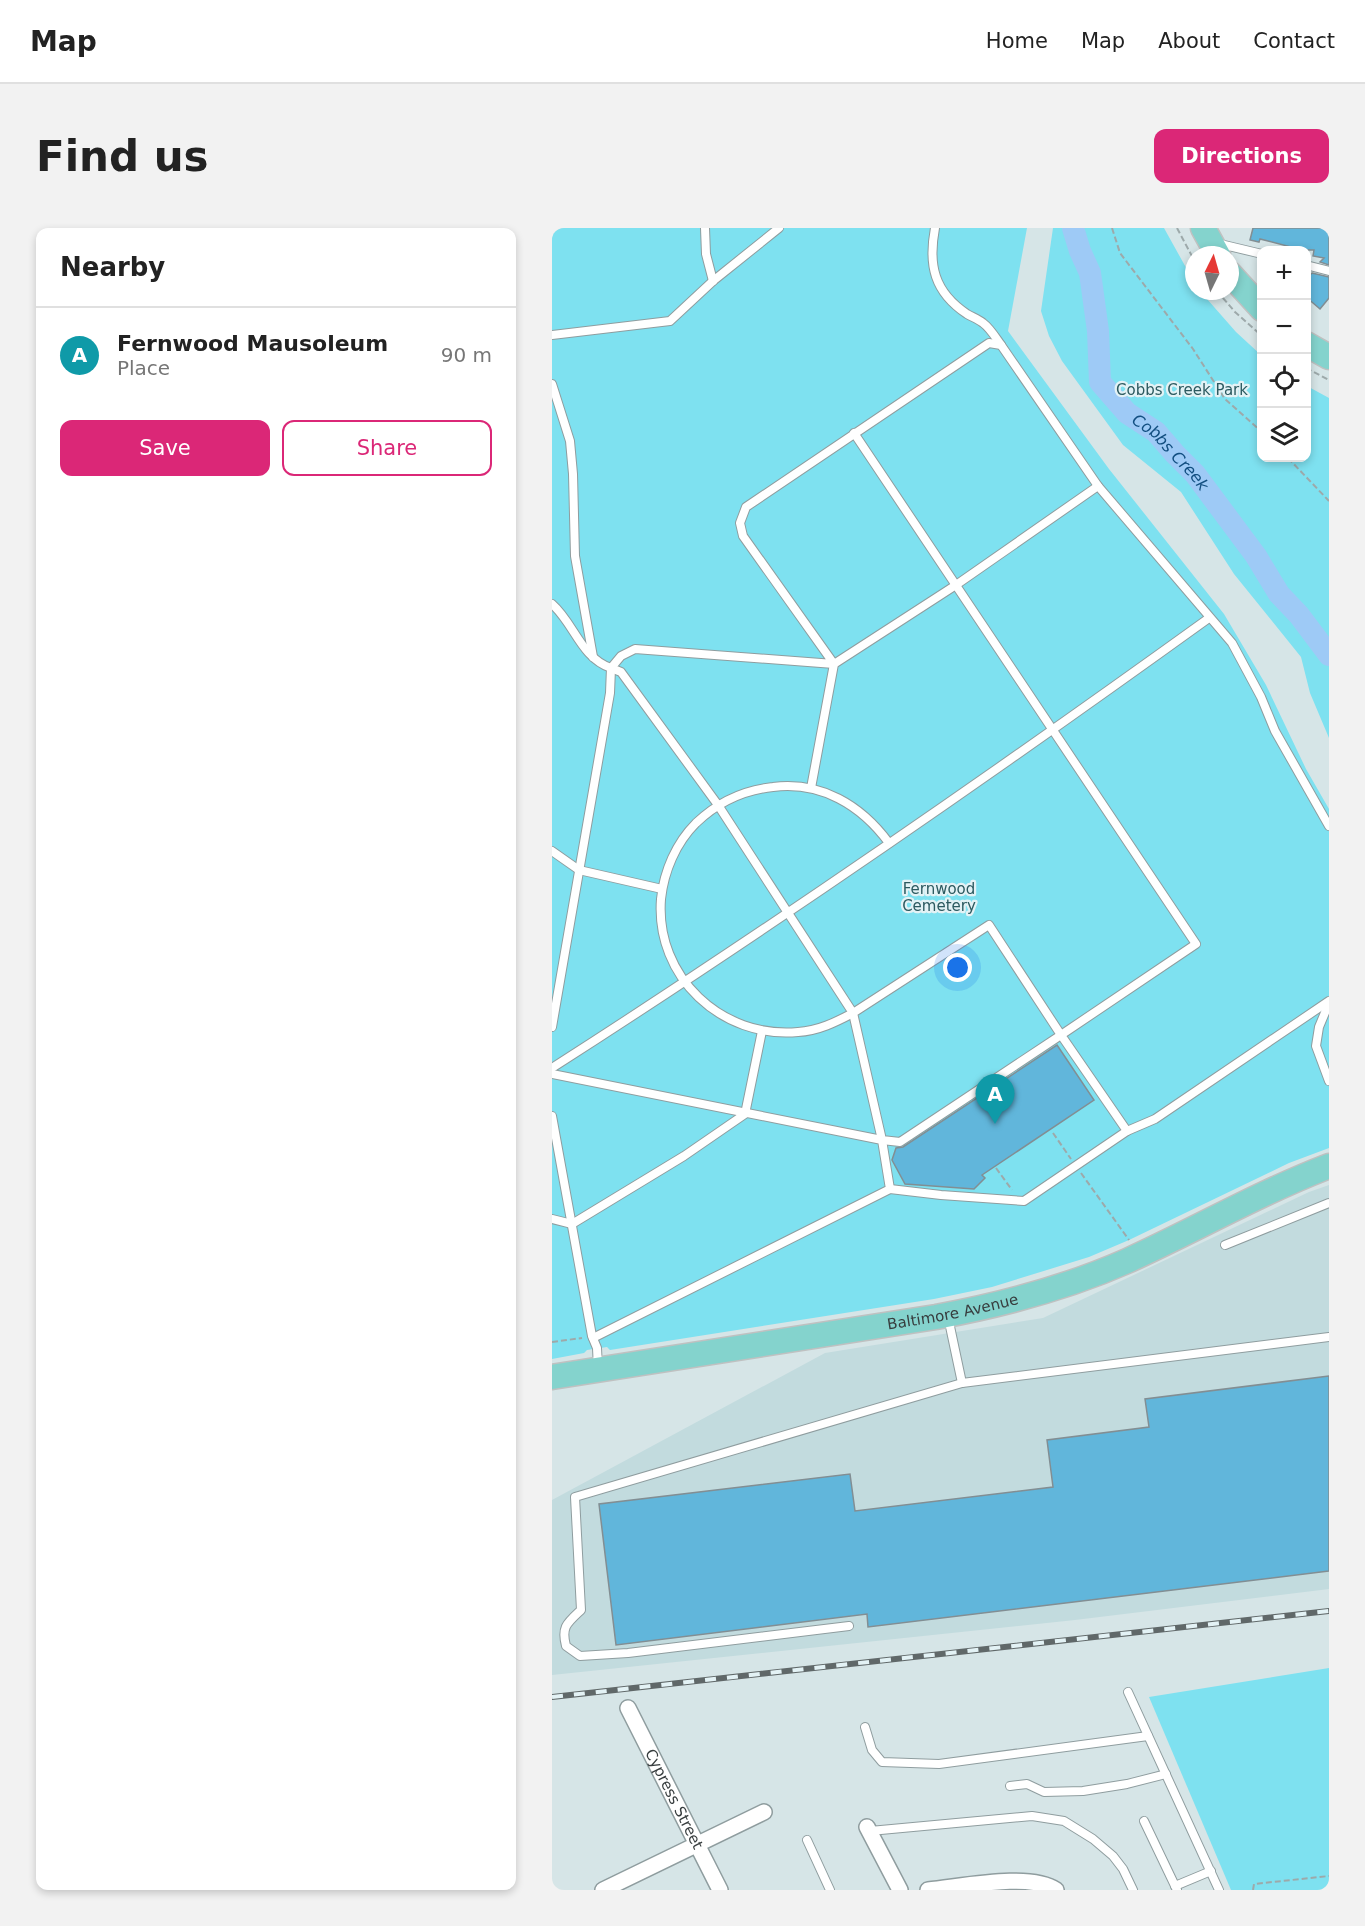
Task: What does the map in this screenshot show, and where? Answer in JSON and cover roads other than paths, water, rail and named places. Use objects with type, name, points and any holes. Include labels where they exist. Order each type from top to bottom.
[{"type":"main road","points":[[1239,284],[1257,304]]},
{"type":"main road","points":[[1311,347],[1329,357]]},
{"type":"main road","name":"Baltimore Avenue","points":[[552,1377],[947,1315],[999,1304],[1091,1275],[1158,1247],[1263,1193],[1329,1166]]},
{"type":"street","name":"Cypress Street","points":[[628,1708],[720,1890]]},
{"type":"street","points":[[603,1890],[764,1812]]},
{"type":"street","points":[[868,1829],[900,1890]]},
{"type":"street","points":[[928,1890],[983,1887],[1029,1881],[1046,1884],[1056,1890]]},
{"type":"lane","points":[[705,228],[706,254],[713,281]]},
{"type":"lane","points":[[552,335],[670,321],[713,281],[779,228]]},
{"type":"lane","points":[[935,228],[931,250],[937,283],[948,298],[966,313],[984,323],[1098,486],[1232,644],[1261,697],[1275,731],[1329,826]]},
{"type":"lane","points":[[1210,241],[1257,253]]},
{"type":"lane","points":[[1311,267],[1329,271]]},
{"type":"lane","points":[[811,788],[834,664],[743,536],[740,524],[746,507],[989,344],[1001,345]]},
{"type":"lane","points":[[552,384],[570,441],[575,556],[594,658]]},
{"type":"lane","points":[[552,1074],[745,1114],[900,1142],[1196,944],[854,433]]},
{"type":"lane","points":[[552,1027],[610,693],[611,668],[621,656],[635,649],[834,664],[956,585],[1098,486]]},
{"type":"lane","points":[[552,604],[562,613],[588,653],[604,666],[621,672],[717,806],[853,1013],[882,1140],[890,1189]]},
{"type":"lane","points":[[552,1068],[685,983],[1053,730],[1209,618]]},
{"type":"lane","points":[[889,843],[877,827],[847,802],[811,788],[787,786],[762,788],[739,795],[717,806],[681,841],[669,864],[662,889],[662,928],[674,966],[697,997],[727,1019],[762,1031],[781,1033],[809,1030],[837,1022],[853,1013],[989,925],[1127,1131]]},
{"type":"lane","points":[[552,851],[579,870],[662,889]]},
{"type":"lane","points":[[1329,1002],[1319,1027],[1316,1046],[1329,1082]]},
{"type":"lane","points":[[592,1337],[890,1189],[1024,1201],[1127,1131],[1155,1119],[1329,1002]]},
{"type":"lane","points":[[552,1219],[572,1224],[684,1156],[745,1114],[762,1031]]},
{"type":"lane","points":[[552,1116],[592,1337],[597,1348],[598,1370]]},
{"type":"lane","points":[[1225,1245],[1329,1203]]},
{"type":"lane","points":[[947,1315],[962,1383]]},
{"type":"lane","points":[[849,1626],[628,1653],[580,1656],[566,1646],[563,1633],[568,1622],[581,1610],[575,1497],[962,1383],[1329,1337]]},
{"type":"lane","points":[[1128,1692],[1219,1890]]},
{"type":"lane","points":[[865,1727],[872,1750],[882,1762],[927,1763],[1002,1756],[1148,1736]]},
{"type":"lane","points":[[1010,1786],[1027,1784],[1044,1792],[1083,1791],[1127,1784],[1166,1774]]},
{"type":"lane","points":[[868,1829],[1032,1816],[1064,1821],[1093,1839],[1113,1856],[1123,1869],[1133,1890]]},
{"type":"lane","points":[[1144,1821],[1176,1888],[1211,1872]]},
{"type":"lane","points":[[807,1840],[830,1890]]},
{"type":"waterway","name":"Cobbs Creek","points":[[1073,228],[1090,273],[1098,331],[1100,382],[1127,413],[1156,432],[1195,474],[1256,556],[1279,594],[1299,615],[1329,655]]},
{"type":"railway","points":[[552,1697],[1329,1611]]},
{"type":"place","name":"Fernwood Mausoleum","points":[[995,1124]]},
{"type":"park label","name":"Cobbs Creek Park","points":[[1182,390]]},
{"type":"park label","name":"Fernwood Cemetery","points":[[939,898]]}]
